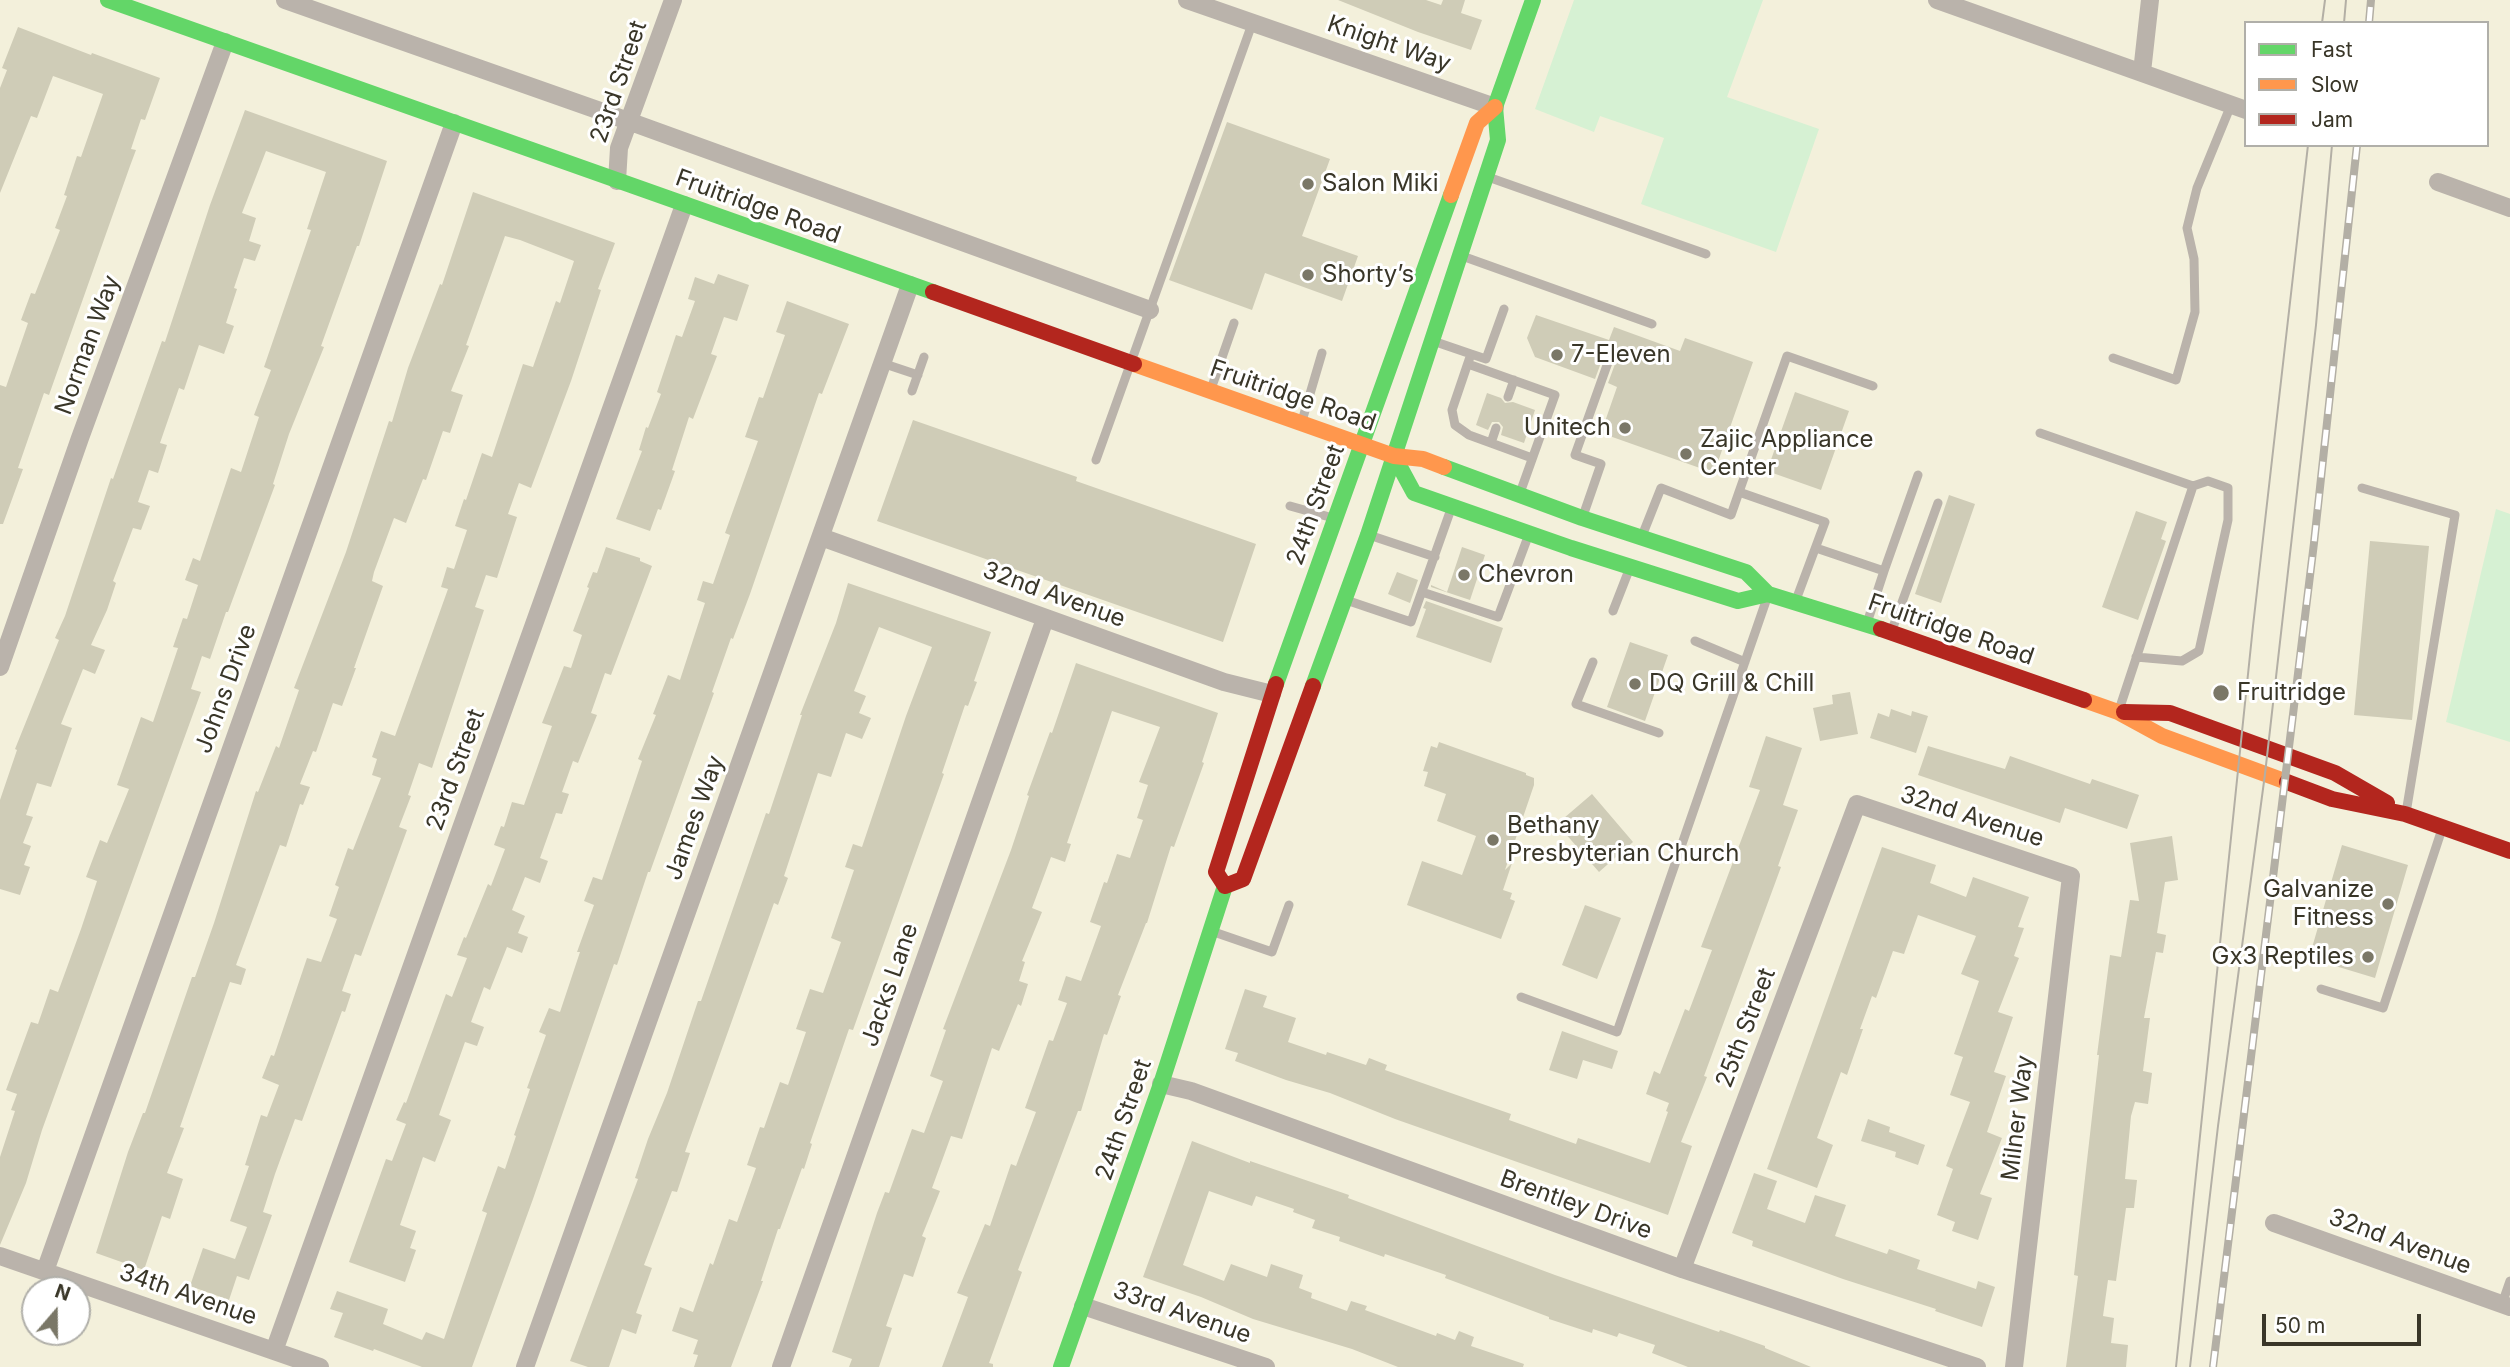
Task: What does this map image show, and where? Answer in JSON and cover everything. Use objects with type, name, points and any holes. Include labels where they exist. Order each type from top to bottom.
[{"type":"main road","name":"Fruitridge Road","points":[[108,0],[1394,456],[1423,459],[1582,518],[1746,572],[1768,594]]},
{"type":"main road","name":"24th Street","points":[[1225,886],[1243,879],[1368,535],[1498,140],[1495,107],[1533,0]]},
{"type":"main road","name":"24th Street","points":[[1225,886],[1216,872],[1272,694],[1477,123],[1495,107]]},
{"type":"main road","name":"Fruitridge Road","points":[[1394,456],[1414,493],[1738,601],[1768,594],[1867,624],[2118,712],[2162,736],[2332,799],[2405,814],[2510,852]]},
{"type":"main road","name":"Fruitridge Road","points":[[2118,712],[2170,713],[2335,773],[2405,814]]},
{"type":"main road","name":"24th Street","points":[[1061,1367],[1161,1084],[1225,886]]},
{"type":"street","points":[[285,0],[629,121],[1150,310]]},
{"type":"street","name":"23rd Street","points":[[617,181],[619,148],[673,0]]},
{"type":"street","name":"Knight Way","points":[[1187,0],[1495,107]]},
{"type":"street","points":[[1937,0],[2239,107]]},
{"type":"street","points":[[2142,72],[2150,0]]},
{"type":"street","name":"Norman Way","points":[[0,667],[80,438],[225,42]]},
{"type":"street","name":"Johns Drive","points":[[44,1271],[454,123]]},
{"type":"street","points":[[2438,182],[2510,208]]},
{"type":"street","name":"23rd Street","points":[[274,1351],[684,205]]},
{"type":"street","name":"James Way","points":[[525,1367],[910,285]]},
{"type":"street","name":"32nd Avenue","points":[[821,537],[1224,682],[1272,694]]},
{"type":"street","name":"Jacks Lane","points":[[781,1367],[1045,619]]},
{"type":"street","name":"32nd Avenue","points":[[1857,804],[2071,876]]},
{"type":"street","name":"25th Street","points":[[1682,1269],[1857,804]]},
{"type":"street","name":"Milner Way","points":[[2014,1367],[2071,876]]},
{"type":"street","name":"Brentley Drive","points":[[1161,1084],[1191,1091],[1682,1269],[1977,1367]]},
{"type":"street","name":"32nd Avenue","points":[[2274,1223],[2506,1306]]},
{"type":"street","name":"34th Avenue","points":[[0,1256],[320,1367]]},
{"type":"street","name":"33rd Avenue","points":[[1083,1306],[1266,1367]]},
{"type":"lane","points":[[1096,460],[1252,24]]},
{"type":"lane","points":[[2113,358],[2176,380],[2195,312],[2194,260],[2187,228],[2197,188],[2239,107]]},
{"type":"lane","points":[[1486,176],[1706,254]]},
{"type":"lane","points":[[1460,255],[1652,324]]},
{"type":"lane","points":[[1469,359],[1486,359],[1504,309]]},
{"type":"lane","points":[[1210,391],[1234,323]]},
{"type":"lane","points":[[1432,341],[1514,380],[1555,395],[1519,495]]},
{"type":"lane","points":[[1301,423],[1322,353]]},
{"type":"lane","points":[[1582,518],[1601,464],[1575,455],[1611,354]]},
{"type":"lane","points":[[1642,538],[1661,488],[1731,515],[1787,356],[1873,386]]},
{"type":"lane","points":[[912,391],[924,357]]},
{"type":"lane","points":[[1469,359],[1452,410],[1455,425],[1469,435],[1532,458]]},
{"type":"lane","points":[[883,363],[918,375]]},
{"type":"lane","points":[[1508,397],[1514,380]]},
{"type":"lane","points":[[1491,443],[1496,428]]},
{"type":"lane","points":[[2040,433],[2193,486],[2208,481],[2228,488],[2228,520],[2199,651],[2182,660],[2136,657]]},
{"type":"lane","points":[[1867,624],[1918,475]]},
{"type":"lane","points":[[2118,712],[2193,486]]},
{"type":"lane","points":[[2362,488],[2455,515],[2405,814]]},
{"type":"lane","points":[[1739,492],[1825,522],[1796,601]]},
{"type":"lane","points":[[1891,632],[1938,503]]},
{"type":"lane","points":[[1290,506],[1335,519]]},
{"type":"lane","points":[[1344,599],[1412,622],[1452,506]]},
{"type":"lane","points":[[1422,592],[1498,617],[1529,533]]},
{"type":"lane","points":[[1368,535],[1435,557]]},
{"type":"lane","points":[[1816,548],[1884,571]]},
{"type":"lane","points":[[1613,611],[1631,567]]},
{"type":"lane","points":[[1521,997],[1617,1032],[1768,594]]},
{"type":"lane","points":[[1695,641],[1745,662]]},
{"type":"lane","points":[[1592,662],[1576,705],[1659,733]]},
{"type":"lane","points":[[2321,989],[2383,1008],[2442,827]]},
{"type":"lane","points":[[1211,931],[1272,952],[1289,905]]},
{"type":"lane","points":[[2506,1306],[2510,1281]]},
{"type":"green space","points":[[1574,0],[1763,0],[1727,97],[1819,129],[1776,252],[1641,204],[1664,138],[1600,116],[1594,132],[1535,109]]},
{"type":"green space","points":[[2496,509],[2510,514],[2510,742],[2446,722]]},
{"type":"building","points":[[1338,0],[1426,0],[1441,5],[1443,0],[1465,0],[1461,13],[1482,20],[1471,50]]},
{"type":"building","points":[[18,27],[160,78],[145,120],[141,119],[131,149],[136,150],[49,395],[44,393],[18,468],[23,469],[3,524],[0,524],[0,385],[6,387],[28,323],[21,320],[31,293],[35,294],[60,230],[55,228],[67,196],[64,195],[77,156],[81,157],[103,94],[53,76],[37,118],[31,116],[0,193],[0,88],[7,70],[2,68]]},
{"type":"building","points":[[245,110],[387,161],[359,246],[321,346],[324,347],[289,434],[273,484],[275,485],[228,612],[210,659],[202,656],[191,689],[201,692],[42,1130],[26,1183],[0,1245],[0,1157],[15,1111],[11,1110],[17,1094],[6,1090],[31,1022],[38,1024],[50,989],[58,992],[81,929],[97,881],[86,877],[100,840],[107,843],[129,789],[117,785],[141,717],[153,722],[178,648],[173,647],[183,618],[187,619],[198,585],[185,580],[193,558],[200,561],[231,468],[241,472],[259,417],[254,415],[271,370],[264,367],[311,230],[307,229],[326,172],[266,151],[242,213],[256,218],[249,241],[261,245],[255,261],[244,258],[226,323],[234,326],[224,354],[199,345],[184,390],[179,388],[160,443],[167,445],[158,473],[149,470],[138,502],[150,506],[141,530],[133,528],[113,581],[116,583],[107,610],[91,645],[105,650],[95,674],[83,669],[61,724],[72,728],[51,787],[37,783],[26,815],[33,817],[23,843],[31,846],[24,865],[30,867],[20,895],[0,889],[0,800],[17,750],[15,749],[59,640],[55,638],[65,616],[111,478],[113,479],[162,341],[165,342],[210,205]]},
{"type":"building","points":[[1227,122],[1330,159],[1302,236],[1358,256],[1342,301],[1265,273],[1252,310],[1169,280]]},
{"type":"building","points":[[473,192],[615,243],[598,289],[601,290],[571,381],[531,488],[519,483],[508,514],[517,517],[497,578],[486,575],[475,607],[484,610],[432,768],[419,763],[408,795],[411,796],[399,827],[407,830],[361,956],[355,954],[342,991],[351,994],[345,1012],[342,1011],[302,1121],[295,1119],[275,1174],[263,1212],[272,1215],[249,1280],[237,1276],[229,1300],[190,1286],[203,1248],[235,1259],[247,1227],[230,1221],[249,1166],[245,1165],[261,1115],[267,1117],[279,1085],[262,1078],[271,1055],[274,1056],[307,958],[321,962],[337,919],[329,916],[339,887],[335,885],[348,848],[353,850],[381,778],[372,775],[377,759],[372,757],[381,731],[395,736],[448,589],[441,587],[447,567],[454,569],[467,530],[455,526],[464,499],[466,500],[482,453],[492,457],[523,364],[533,367],[556,301],[560,303],[574,261],[520,240],[505,236],[466,345],[469,346],[451,391],[463,395],[450,433],[443,431],[426,480],[423,479],[406,523],[394,518],[374,572],[372,581],[383,586],[356,668],[342,706],[333,703],[316,752],[313,751],[300,784],[310,787],[303,805],[300,804],[286,847],[280,845],[236,965],[246,969],[241,985],[230,982],[180,1127],[184,1128],[167,1173],[183,1179],[170,1219],[162,1216],[144,1270],[96,1253],[128,1152],[145,1113],[192,977],[195,977],[214,923],[256,791],[258,792],[276,746],[279,748],[299,690],[294,688],[346,552],[389,421],[392,422],[408,368],[440,284],[442,285]]},
{"type":"building","points":[[718,274],[749,285],[737,321],[724,317],[711,354],[717,356],[693,419],[689,417],[672,470],[675,471],[650,531],[616,519],[642,451],[639,450],[646,427],[648,428],[661,394],[657,392],[676,335],[682,337],[695,301],[688,299],[695,277],[714,284]]},
{"type":"building","points":[[787,301],[849,324],[822,394],[819,393],[750,594],[733,639],[731,638],[712,692],[714,693],[617,965],[614,964],[472,1367],[422,1367],[334,1337],[343,1313],[330,1309],[337,1291],[388,1309],[383,1324],[422,1340],[426,1332],[444,1339],[487,1213],[482,1211],[498,1166],[505,1169],[516,1136],[514,1135],[530,1089],[527,1088],[546,1035],[539,1032],[549,1008],[560,1012],[580,952],[577,952],[594,905],[584,901],[593,877],[602,880],[642,761],[638,759],[656,715],[653,714],[668,675],[680,680],[705,603],[697,600],[703,581],[713,584],[730,535],[725,533],[758,441],[745,437],[759,397],[763,398],[785,335],[776,332]]},
{"type":"building","points":[[1536,315],[1609,340],[1614,327],[1680,351],[1685,338],[1753,362],[1714,473],[1601,433],[1617,387],[1608,383],[1618,356],[1617,350],[1610,347],[1606,349],[1595,379],[1535,357],[1527,338]]},
{"type":"building","points":[[1795,392],[1849,411],[1821,490],[1767,471]]},
{"type":"building","points":[[1487,393],[1501,398],[1505,403],[1513,402],[1535,410],[1524,443],[1501,435],[1503,427],[1499,422],[1492,422],[1488,430],[1476,425]]},
{"type":"building","points":[[913,420],[1077,477],[1076,481],[1256,544],[1223,642],[877,521]]},
{"type":"building","points":[[1949,495],[1975,504],[1941,603],[1915,594]]},
{"type":"building","points":[[2136,511],[2167,522],[2161,539],[2166,541],[2138,620],[2102,607]]},
{"type":"building","points":[[2370,541],[2429,546],[2412,720],[2354,715]]},
{"type":"building","points":[[606,547],[640,558],[640,561],[652,566],[611,675],[605,673],[591,713],[597,715],[578,763],[573,761],[562,792],[569,794],[562,814],[556,813],[540,858],[548,861],[540,883],[525,877],[512,910],[525,916],[518,933],[528,937],[522,953],[507,947],[490,990],[484,987],[471,1022],[484,1027],[477,1046],[465,1042],[439,1115],[451,1120],[435,1162],[423,1157],[400,1225],[416,1231],[410,1248],[416,1250],[405,1282],[349,1262],[386,1159],[392,1161],[406,1124],[396,1120],[404,1102],[406,1103],[446,994],[452,997],[467,958],[457,955],[488,884],[491,886],[505,849],[494,845],[501,826],[504,827],[512,802],[524,805],[552,726],[542,723],[564,666],[571,668],[582,635],[573,631],[589,588],[587,587],[593,572],[597,573]]},
{"type":"building","points":[[1462,547],[1485,555],[1470,600],[1431,587],[1447,592]]},
{"type":"building","points":[[1397,572],[1418,580],[1410,603],[1388,594]]},
{"type":"building","points":[[848,583],[991,632],[974,681],[977,682],[968,706],[965,705],[942,773],[944,774],[853,1030],[849,1029],[810,1143],[812,1144],[804,1169],[802,1168],[778,1229],[763,1281],[731,1367],[694,1367],[698,1355],[693,1354],[698,1340],[672,1331],[680,1307],[693,1312],[729,1219],[737,1222],[756,1168],[747,1165],[760,1127],[764,1128],[780,1082],[788,1085],[806,1032],[796,1029],[810,989],[823,993],[841,942],[831,938],[854,870],[845,867],[853,844],[862,847],[932,647],[879,627],[854,691],[866,696],[859,713],[871,718],[862,739],[846,733],[831,777],[818,773],[784,876],[788,878],[778,905],[774,903],[685,1152],[690,1153],[677,1192],[672,1191],[644,1265],[652,1268],[636,1313],[642,1315],[636,1334],[622,1329],[609,1367],[588,1367],[570,1361],[638,1179],[635,1178],[648,1139],[667,1093],[698,1001],[701,1001],[766,813],[769,814],[800,715],[836,623]]},
{"type":"building","points":[[1426,601],[1503,628],[1491,663],[1416,637],[1426,609],[1423,608]]},
{"type":"building","points":[[1630,642],[1668,655],[1645,721],[1607,707]]},
{"type":"building","points":[[1076,663],[1218,713],[1202,762],[1204,763],[1174,847],[1171,846],[1147,923],[1118,995],[1121,996],[1107,1035],[1104,1034],[1081,1111],[1078,1111],[1018,1270],[1022,1272],[989,1363],[993,1364],[993,1367],[942,1367],[968,1297],[957,1293],[985,1224],[990,1226],[1011,1164],[1016,1166],[1036,1112],[1025,1108],[1049,1040],[1053,1041],[1067,1003],[1058,1000],[1066,976],[1081,981],[1101,926],[1090,922],[1104,882],[1107,883],[1117,854],[1130,858],[1143,820],[1137,818],[1148,785],[1139,782],[1160,727],[1112,711],[1067,843],[1071,844],[1065,862],[1051,857],[1032,908],[1042,912],[1022,961],[1025,962],[1019,981],[1028,984],[1021,1006],[1018,1004],[999,1051],[992,1048],[962,1139],[951,1136],[932,1188],[940,1191],[922,1236],[926,1238],[913,1277],[904,1274],[886,1326],[892,1328],[879,1367],[849,1367],[852,1359],[832,1352],[885,1192],[889,1193],[912,1129],[924,1133],[943,1081],[930,1076],[946,1030],[943,1029],[1011,850],[1029,796],[1027,795]]},
{"type":"building","points":[[1850,692],[1858,734],[1820,741],[1813,708],[1833,704],[1832,695]]},
{"type":"building","points":[[1891,709],[1911,716],[1912,711],[1928,716],[1916,753],[1870,738],[1878,713],[1889,717]]},
{"type":"building","points":[[1766,736],[1802,748],[1783,805],[1798,810],[1778,866],[1781,867],[1704,1076],[1707,1077],[1681,1142],[1692,1146],[1668,1215],[1235,1061],[1238,1053],[1225,1049],[1245,989],[1267,996],[1263,1007],[1296,1018],[1288,1042],[1366,1065],[1369,1058],[1387,1065],[1385,1070],[1511,1114],[1509,1120],[1576,1144],[1578,1138],[1650,1163],[1669,1103],[1646,1094],[1654,1071],[1660,1074],[1685,1009],[1689,1011],[1712,950],[1701,947],[1760,790],[1749,787]]},
{"type":"building","name":"Bethany Presbyterian Church","points":[[1439,742],[1534,778],[1534,785],[1505,870],[1512,863],[1503,890],[1512,893],[1510,899],[1515,901],[1501,939],[1407,905],[1422,861],[1462,875],[1476,836],[1437,821],[1446,794],[1424,786],[1428,772],[1423,771],[1431,746],[1437,748]]},
{"type":"building","points":[[1928,746],[2005,769],[2010,756],[2090,784],[2092,779],[2139,795],[2127,829],[2065,808],[2060,823],[1918,775]]},
{"type":"building","points":[[1592,794],[1633,842],[1599,872],[1557,824]]},
{"type":"building","points":[[2172,836],[2178,880],[2165,882],[2157,933],[2166,935],[2163,953],[2156,952],[2144,1018],[2150,1018],[2143,1071],[2152,1073],[2148,1104],[2135,1102],[2131,1116],[2125,1179],[2137,1180],[2134,1208],[2126,1208],[2116,1281],[2108,1280],[2103,1316],[2114,1318],[2111,1343],[2128,1345],[2126,1367],[2066,1367],[2078,1276],[2074,1275],[2097,1055],[2110,955],[2121,957],[2130,900],[2139,901],[2130,843]]},
{"type":"building","points":[[2342,845],[2408,865],[2375,978],[2309,958]]},
{"type":"building","points":[[1882,847],[1936,865],[1930,883],[1966,897],[1973,877],[2029,897],[2018,927],[2024,928],[2014,956],[2019,958],[1998,1012],[2013,1017],[1994,1072],[2006,1076],[1987,1132],[2002,1138],[1980,1194],[1992,1198],[1978,1240],[1952,1231],[1955,1222],[1937,1215],[1953,1169],[1946,1166],[1970,1102],[1950,1095],[1963,1057],[1954,1054],[1979,981],[1961,974],[1976,936],[1918,915],[1904,954],[1893,951],[1876,998],[1872,996],[1847,1075],[1841,1072],[1817,1138],[1833,1145],[1817,1188],[1767,1169]]},
{"type":"building","points":[[1585,905],[1621,918],[1597,979],[1562,965]]},
{"type":"building","points":[[1562,1031],[1618,1051],[1612,1069],[1583,1060],[1577,1079],[1549,1070]]},
{"type":"building","points":[[1868,1119],[1890,1127],[1889,1132],[1925,1145],[1918,1165],[1895,1157],[1896,1152],[1861,1141]]},
{"type":"building","points":[[1192,1141],[1349,1195],[1348,1198],[1555,1275],[1765,1346],[1811,1367],[1688,1367],[1652,1353],[1655,1345],[1619,1333],[1617,1337],[1593,1329],[1592,1333],[1549,1319],[1445,1278],[1446,1275],[1339,1241],[1340,1237],[1312,1228],[1315,1220],[1293,1212],[1294,1209],[1256,1196],[1252,1206],[1209,1191],[1183,1265],[1224,1281],[1231,1264],[1267,1277],[1271,1264],[1303,1275],[1299,1288],[1312,1293],[1311,1298],[1347,1311],[1351,1301],[1367,1306],[1365,1310],[1436,1336],[1437,1333],[1455,1340],[1459,1331],[1474,1337],[1471,1346],[1524,1364],[1523,1367],[1398,1367],[1352,1349],[1253,1319],[1143,1277]]},
{"type":"building","points":[[1754,1173],[1777,1181],[1767,1209],[1805,1223],[1815,1195],[1846,1205],[1835,1236],[1887,1254],[1889,1249],[1920,1260],[1917,1269],[1976,1289],[1978,1281],[1995,1287],[1982,1327],[1752,1246],[1753,1241],[1732,1233]]},
{"type":"tram line","points":[[2322,21],[2325,0]]},
{"type":"tram line","points":[[2344,21],[2346,0]]},
{"type":"tram line","points":[[2176,1367],[2253,626],[2308,147]]},
{"type":"tram line","points":[[2190,1367],[2218,1126],[2265,774],[2316,325],[2332,147]]},
{"type":"railway","points":[[2369,21],[2371,0]]},
{"type":"railway","points":[[2213,1367],[2314,543],[2357,147]]},
{"type":"traffic: fast","points":[[108,0],[933,292]]},
{"type":"traffic: fast","points":[[1313,686],[1368,535],[1498,140],[1495,107],[1533,0]]},
{"type":"traffic: fast","points":[[1276,684],[1451,195]]},
{"type":"traffic: fast","points":[[1394,456],[1414,493],[1571,548],[1738,601],[1768,594]]},
{"type":"traffic: fast","points":[[1444,467],[1582,518],[1746,572],[1768,594],[1881,629]]},
{"type":"traffic: fast","points":[[1061,1367],[1161,1084],[1225,886]]},
{"type":"traffic: slow","points":[[1451,195],[1477,123],[1495,107]]},
{"type":"traffic: slow","points":[[1134,364],[1394,456],[1423,459],[1444,467]]},
{"type":"traffic: slow","points":[[2084,700],[2118,712],[2162,736],[2287,782]]},
{"type":"traffic: jam","points":[[933,292],[1134,364]]},
{"type":"traffic: jam","points":[[1881,629],[2084,700]]},
{"type":"traffic: jam","points":[[1225,886],[1216,872],[1276,684]]},
{"type":"traffic: jam","points":[[1225,886],[1243,879],[1313,686]]},
{"type":"traffic: jam","points":[[2124,712],[2170,713],[2335,773],[2387,803]]},
{"type":"traffic: jam","points":[[2287,782],[2332,799],[2405,814],[2510,851]]},
{"type":"place","name":"Salon Miki","points":[[1308,184]]},
{"type":"place","name":"Shorty’s","points":[[1308,275]]},
{"type":"place","name":"7-Eleven","points":[[1557,355]]},
{"type":"place","name":"Unitech","points":[[1625,428]]},
{"type":"place","name":"Zajic Appliance Center","points":[[1686,454]]},
{"type":"place","name":"Chevron","points":[[1464,575]]},
{"type":"place","name":"DQ Grill & Chill","points":[[1635,684]]},
{"type":"place","name":"Fruitridge","points":[[2221,693]]},
{"type":"place","name":"Bethany Presbyterian Church","points":[[1493,840]]},
{"type":"place","name":"Galvanize Fitness","points":[[2388,904]]},
{"type":"place","name":"Gx3 Reptiles","points":[[2368,957]]}]
